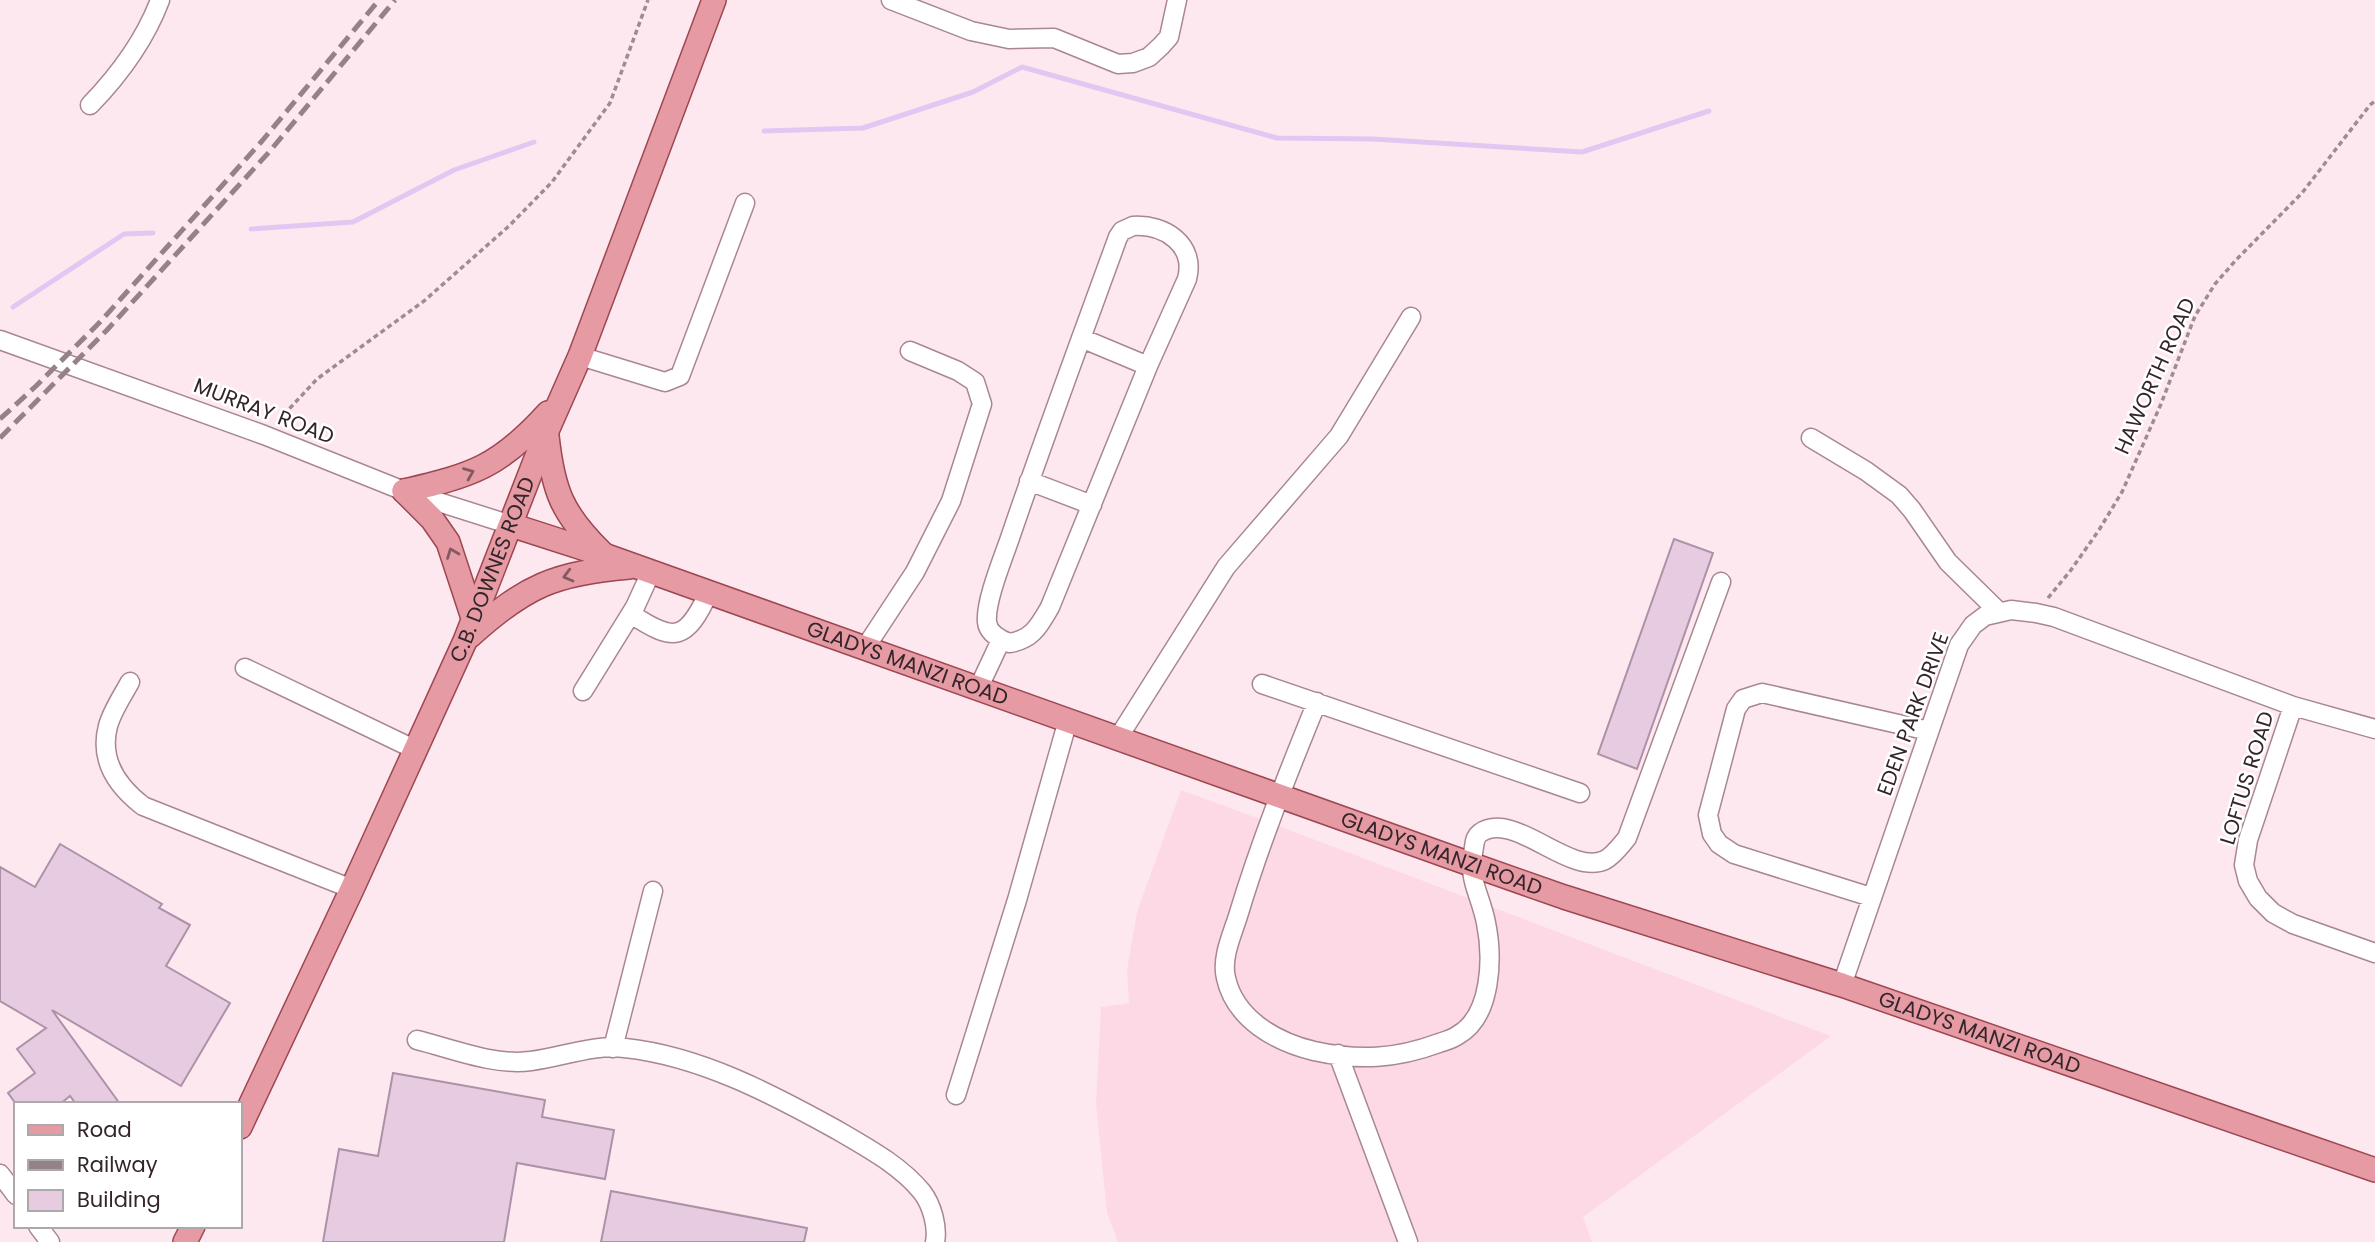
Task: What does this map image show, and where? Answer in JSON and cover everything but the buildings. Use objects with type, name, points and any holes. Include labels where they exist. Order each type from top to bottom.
[{"type":"main road","name":"C.B. DOWNES ROAD","points":[[242,1123],[464,641],[546,433],[580,356],[715,0]]},
{"type":"main road","points":[[404,491],[450,480],[491,463],[526,437],[560,401]]},
{"type":"main road","points":[[546,433],[559,499],[572,521],[604,555]]},
{"type":"main road","points":[[404,491],[432,519],[448,542],[473,618]]},
{"type":"main road","name":"GLADYS MANZI ROAD","points":[[511,526],[604,555],[1564,897],[1842,985],[2375,1170]]},
{"type":"main road","points":[[464,641],[502,607],[539,586],[581,572],[643,569]]},
{"type":"street","points":[[90,105],[115,79],[138,44],[160,0]]},
{"type":"street","points":[[891,0],[971,31],[1009,39],[1054,38],[1118,64],[1133,63],[1149,57],[1161,46],[1169,37],[1177,0]]},
{"type":"street","points":[[580,356],[665,382],[680,376],[745,203]]},
{"type":"street","points":[[1133,226],[1162,232],[1174,238],[1186,250],[1191,266],[1148,366],[1050,607],[1036,631],[1025,640],[1009,643],[1001,640],[988,628],[988,610],[1029,481],[1118,237],[1122,231],[1133,226]]},
{"type":"street","points":[[1118,738],[1226,567],[1339,436],[1410,317]]},
{"type":"street","points":[[1081,338],[1148,366]]},
{"type":"street","name":"MURRAY ROAD","points":[[0,340],[264,435],[404,491],[511,526]]},
{"type":"street","points":[[865,648],[915,572],[951,501],[982,404],[975,382],[958,371],[910,351]]},
{"type":"street","points":[[1811,438],[1866,471],[1899,495],[1948,562],[1999,612],[2011,610],[2054,617],[2293,706],[2375,729]]},
{"type":"street","points":[[1029,481],[1092,505]]},
{"type":"street","points":[[583,691],[631,614],[643,569]]},
{"type":"street","points":[[1317,702],[1279,796],[1242,902],[1226,956],[1225,975],[1241,1011],[1286,1043],[1370,1058],[1398,1056],[1458,1035],[1479,1014],[1486,995],[1489,947],[1486,923],[1471,878],[1470,864],[1475,838],[1482,832],[1500,828],[1581,861],[1593,863],[1605,860],[1627,838],[1721,582]]},
{"type":"street","points":[[631,614],[655,630],[676,633],[691,625],[709,593]]},
{"type":"street","name":"EDEN PARK DRIVE","points":[[1842,985],[1959,645],[1973,625],[1985,616],[1999,612]]},
{"type":"street","points":[[978,689],[1001,640]]},
{"type":"street","points":[[245,668],[414,749]]},
{"type":"street","points":[[130,682],[108,725],[106,753],[115,778],[125,792],[143,806],[352,889]]},
{"type":"street","points":[[1262,684],[1580,793]]},
{"type":"street","points":[[1871,897],[1734,855],[1719,844],[1712,834],[1708,815],[1736,709],[1743,699],[1762,693],[1929,731]]},
{"type":"street","name":"LOFTUS ROAD","points":[[2293,706],[2248,840],[2244,865],[2248,881],[2258,898],[2273,913],[2293,924],[2375,953]]},
{"type":"street","points":[[956,1095],[1017,900],[1068,720]]},
{"type":"street","points":[[613,1048],[653,891]]},
{"type":"street","points":[[417,1040],[478,1056],[529,1062],[613,1048],[663,1055],[725,1075],[816,1118],[894,1166],[923,1194],[936,1232],[935,1242]]},
{"type":"street","points":[[1338,1054],[1408,1242]]},
{"type":"street","points":[[0,1174],[14,1192]]},
{"type":"path","points":[[264,435],[317,379],[424,301],[509,226],[552,182],[610,103],[648,0]]},
{"type":"path","name":"HAWORTH ROAD","points":[[2036,613],[2071,570],[2122,492],[2161,404],[2195,316],[2216,284],[2301,193],[2375,101]]},
{"type":"shaded area","points":[[1181,790],[1831,1036],[1583,1217],[1592,1242],[1118,1242],[1107,1213],[1096,1104],[1101,1007],[1129,1003],[1127,970],[1137,912]]},
{"type":"waterway","points":[[764,131],[863,128],[973,92],[1022,67],[1277,138],[1373,139],[1582,152],[1709,111]]},
{"type":"waterway","points":[[251,229],[353,222],[454,170],[534,142]]},
{"type":"waterway","points":[[13,307],[124,234],[153,233]]},
{"type":"railway","points":[[0,419],[100,322],[262,141],[379,0]]},
{"type":"railway","points":[[0,438],[107,330],[270,151],[395,0]]}]
